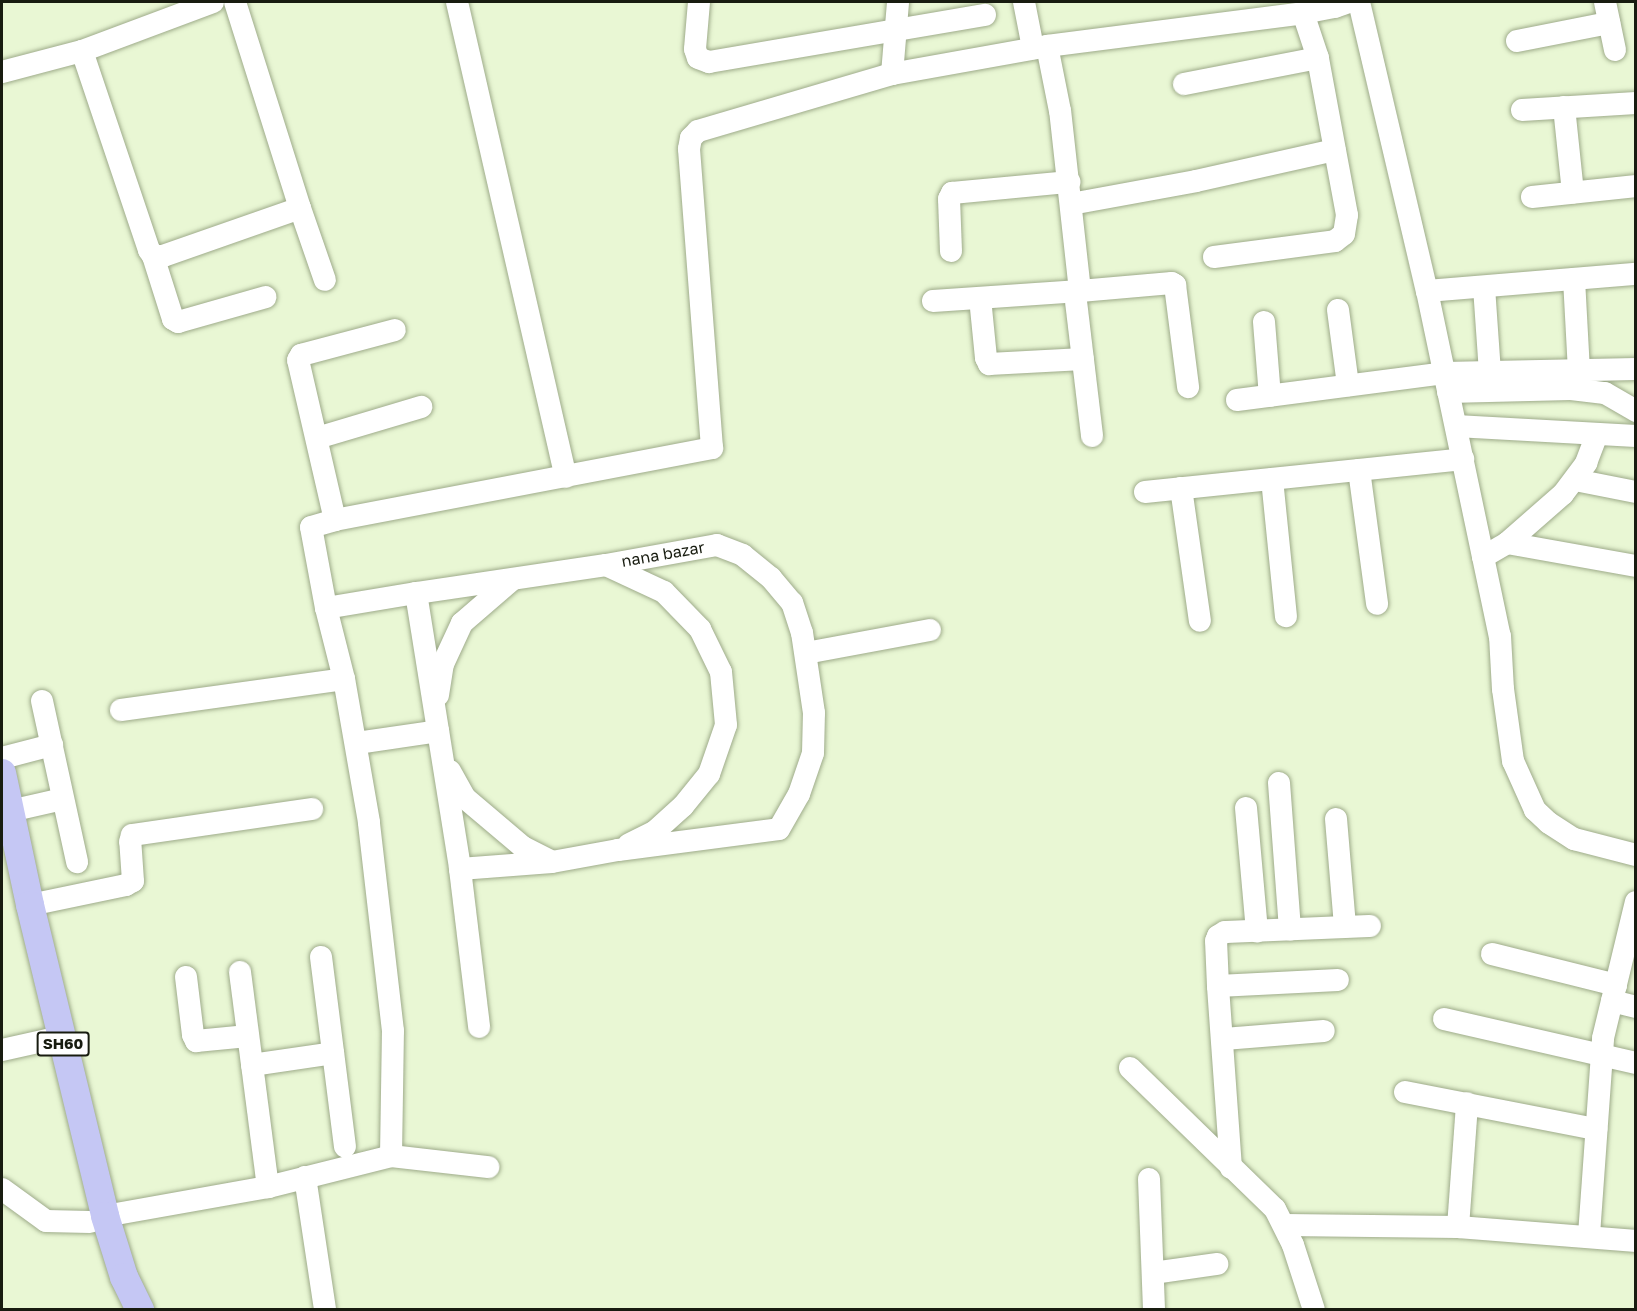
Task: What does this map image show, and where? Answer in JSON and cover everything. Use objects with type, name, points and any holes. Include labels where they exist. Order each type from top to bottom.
[{"type":"main road","name":"SH60","points":[[2,773],[6,821],[47,1040],[123,1310]]},
{"type":"main road","name":"SH60","points":[[6,821],[30,905],[97,1219],[140,1310]]},
{"type":"street","points":[[2,72],[82,51],[213,2]]},
{"type":"street","points":[[235,2],[325,280]]},
{"type":"street","points":[[457,2],[566,477]]},
{"type":"street","points":[[699,2],[695,49],[698,58],[703,62],[896,32],[985,15]]},
{"type":"street","points":[[892,74],[898,2]]},
{"type":"street","points":[[1024,2],[1060,111],[1069,182],[1083,359],[1092,436]]},
{"type":"street","points":[[391,1156],[393,1031],[369,822],[357,743],[311,527],[335,520],[712,448],[689,149],[691,138],[698,131],[892,74],[1040,47],[1303,13],[1349,2]]},
{"type":"street","points":[[1359,2],[1427,291],[1500,636],[1503,689],[1513,761],[1535,810],[1549,823],[1574,839],[1635,855]]},
{"type":"street","points":[[1517,41],[1607,12],[1615,50]]},
{"type":"street","points":[[1214,257],[1335,242],[1344,234],[1347,215],[1318,58],[1303,13]]},
{"type":"street","points":[[82,51],[173,319],[178,322],[266,297]]},
{"type":"street","points":[[1184,84],[1318,58]]},
{"type":"street","points":[[1522,110],[1635,103]]},
{"type":"street","points":[[1564,107],[1573,193]]},
{"type":"street","points":[[1071,204],[1196,181],[1335,150]]},
{"type":"street","points":[[951,251],[948,199],[952,193],[1069,182]]},
{"type":"street","points":[[1532,197],[1635,186]]},
{"type":"street","points":[[153,256],[163,256],[300,208]]},
{"type":"street","points":[[1427,291],[1635,274]]},
{"type":"street","points":[[1574,279],[1579,370]]},
{"type":"street","points":[[933,301],[1078,292],[1172,283],[1175,285],[1188,387]]},
{"type":"street","points":[[1484,287],[1490,372]]},
{"type":"street","points":[[980,298],[986,358],[989,364],[1083,359]]},
{"type":"street","points":[[1338,310],[1348,386]]},
{"type":"street","points":[[1264,322],[1270,396]]},
{"type":"street","points":[[335,520],[298,360],[301,355],[395,330]]},
{"type":"street","points":[[1446,382],[1490,372],[1635,369]]},
{"type":"street","points":[[1237,400],[1348,386],[1446,382],[1605,393],[1635,411]]},
{"type":"street","points":[[316,438],[421,407]]},
{"type":"street","points":[[1456,426],[1635,436]]},
{"type":"street","points":[[1483,557],[1507,543],[1547,510],[1575,480],[1586,463],[1597,434]]},
{"type":"street","points":[[1145,492],[1462,459]]},
{"type":"street","points":[[1359,470],[1377,604]]},
{"type":"street","points":[[1272,479],[1286,616]]},
{"type":"street","points":[[1575,480],[1635,492]]},
{"type":"street","points":[[1181,489],[1200,621]]},
{"type":"street","points":[[1507,543],[1635,567]]},
{"type":"street","name":"nana bazar","points":[[327,608],[606,565],[717,545],[743,555],[771,578],[792,603],[806,653],[814,713],[813,753],[798,794],[780,830],[618,850],[552,862],[460,869]]},
{"type":"street","points":[[606,565],[664,592],[700,629],[721,672],[726,725],[709,774],[683,806],[654,832],[618,850]]},
{"type":"street","points":[[437,721],[443,664],[462,623],[513,579]]},
{"type":"street","points":[[416,593],[460,869],[479,1027]]},
{"type":"street","points":[[806,653],[930,630]]},
{"type":"street","points":[[121,710],[344,679]]},
{"type":"street","points":[[42,701],[77,862]]},
{"type":"street","points":[[357,743],[437,721]]},
{"type":"street","points":[[2,759],[52,745]]},
{"type":"street","points":[[442,758],[465,798],[523,847],[552,862]]},
{"type":"street","points":[[1279,783],[1290,930]]},
{"type":"street","points":[[6,821],[63,798]]},
{"type":"street","points":[[1246,808],[1257,932]]},
{"type":"street","points":[[30,905],[126,885],[133,880],[130,842],[132,835],[312,809]]},
{"type":"street","points":[[1336,819],[1345,927]]},
{"type":"street","points":[[1588,1235],[1602,1053],[1635,902]]},
{"type":"street","points":[[1231,1168],[1224,1039],[1218,986],[1216,941],[1218,936],[1226,932],[1370,926]]},
{"type":"street","points":[[1492,954],[1614,993],[1635,1007]]},
{"type":"street","points":[[321,957],[345,1146]]},
{"type":"street","points":[[240,972],[268,1186]]},
{"type":"street","points":[[186,977],[193,1035],[196,1041],[248,1036]]},
{"type":"street","points":[[1218,986],[1338,980]]},
{"type":"street","points":[[1444,1019],[1602,1053],[1635,1063]]},
{"type":"street","points":[[1224,1039],[1324,1031]]},
{"type":"street","points":[[2,1050],[47,1040]]},
{"type":"street","points":[[252,1065],[333,1053]]},
{"type":"street","points":[[1130,1068],[1275,1209],[1285,1225],[1314,1310]]},
{"type":"street","points":[[1405,1092],[1596,1129]]},
{"type":"street","points":[[1458,1227],[1467,1103]]},
{"type":"street","points":[[2,1189],[46,1221],[97,1219],[268,1186],[391,1156],[488,1167]]},
{"type":"street","points":[[305,1178],[325,1310]]},
{"type":"street","points":[[1149,1179],[1154,1310]]},
{"type":"street","points":[[1285,1225],[1458,1227],[1588,1235],[1635,1241]]},
{"type":"street","points":[[1153,1273],[1217,1264]]}]
